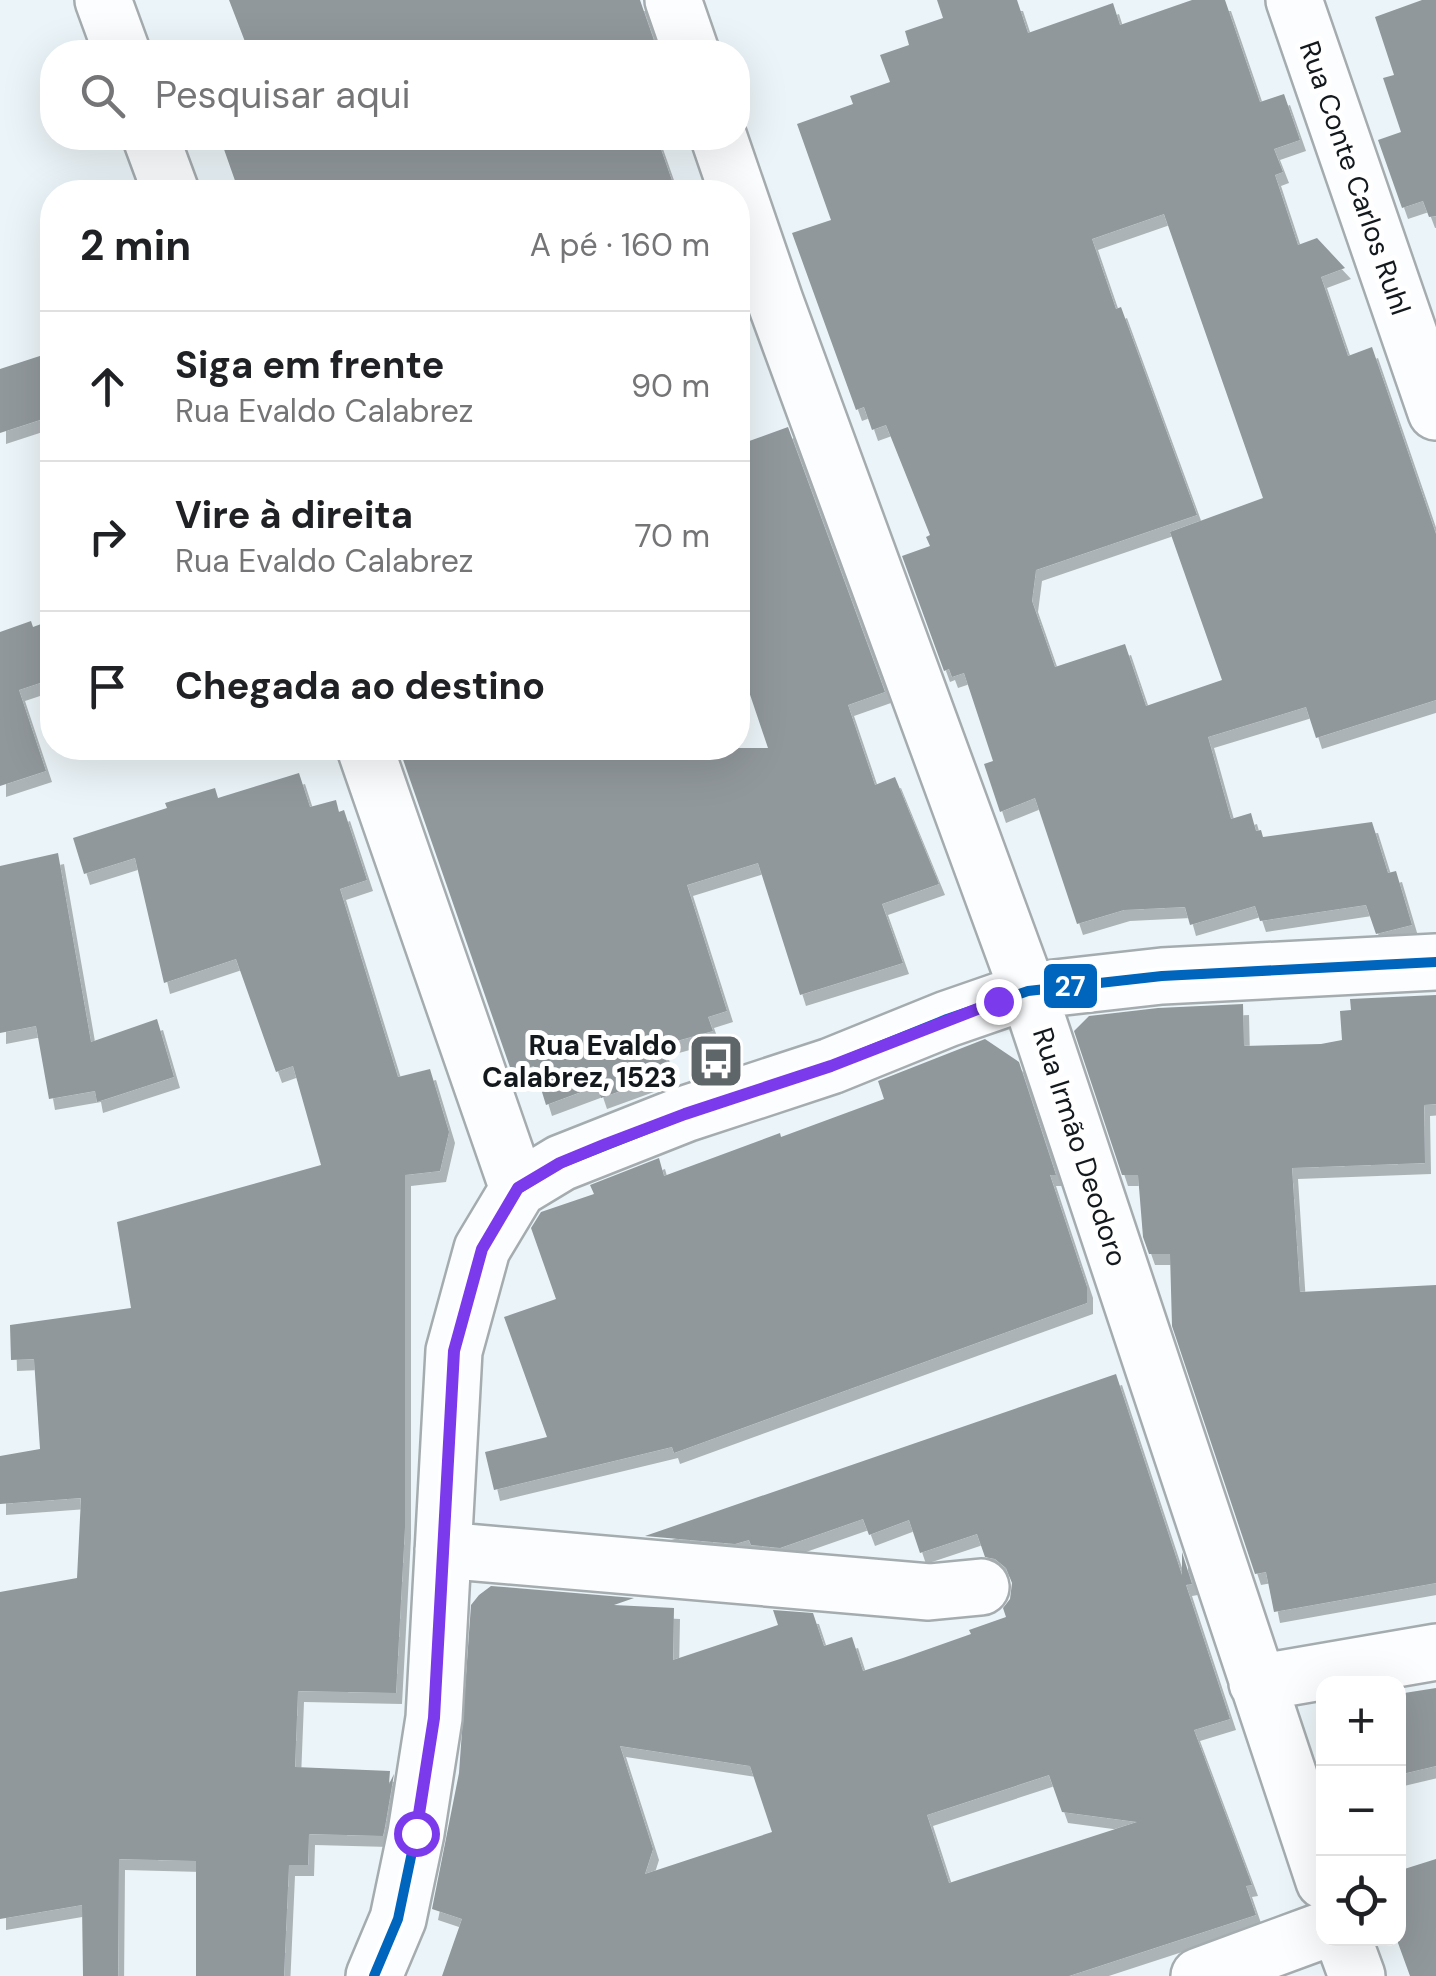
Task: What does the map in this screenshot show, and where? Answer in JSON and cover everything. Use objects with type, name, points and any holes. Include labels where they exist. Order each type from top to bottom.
[{"type":"street","points":[[103,0],[118,40]]},
{"type":"street","points":[[673,0],[686,40]]},
{"type":"street","name":"Rua Conte Carlos Ruhl","points":[[1294,0],[1436,412]]},
{"type":"street","points":[[156,150],[167,180]]},
{"type":"street","name":"Rua Irmão Deodoro","points":[[724,150],[734,180]]},
{"type":"street","name":"Rua Irmão Deodoro","points":[[750,227],[1028,990],[1316,1856]]},
{"type":"street","points":[[369,760],[518,1188]]},
{"type":"street","points":[[374,1976],[398,1919],[434,1718],[454,1351],[482,1249],[518,1188],[560,1163],[670,1120],[831,1066],[1028,990],[1162,976],[1436,962]]},
{"type":"street","points":[[442,1550],[929,1592],[981,1587]]},
{"type":"street","points":[[1257,1683],[1436,1652]]},
{"type":"street","points":[[1199,1976],[1316,1933]]},
{"type":"street","points":[[1347,1946],[1357,1976]]},
{"type":"building","points":[[229,0],[640,0],[654,40],[244,40]]},
{"type":"building","points":[[937,0],[1017,0],[1028,33],[1113,3],[1120,25],[1192,0],[1225,0],[1260,102],[1284,94],[1300,140],[1274,149],[1283,172],[1275,175],[1298,245],[1317,238],[1345,268],[1321,277],[1348,356],[1372,347],[1436,534],[1436,700],[1316,738],[1306,707],[1208,737],[1231,819],[1251,813],[1256,831],[1261,830],[1263,837],[1372,822],[1388,873],[1396,871],[1412,925],[1376,934],[1366,905],[1260,921],[1255,906],[1190,925],[1185,907],[1124,910],[1077,924],[1035,798],[1000,812],[984,764],[993,761],[964,673],[952,677],[949,669],[944,671],[902,556],[930,546],[926,537],[930,535],[886,425],[872,430],[864,407],[856,410],[792,233],[831,220],[797,124],[853,104],[850,96],[890,82],[880,55],[909,45],[905,31],[943,18]],"holes":[[[1164,214],[1263,498],[1170,532],[1222,680],[1146,706],[1125,644],[1055,667],[1032,601],[1036,570],[1197,515],[1092,239]]]},
{"type":"building","points":[[1422,0],[1436,0],[1436,216],[1429,217],[1423,201],[1402,208],[1378,140],[1401,132],[1383,78],[1394,75],[1375,17]]},
{"type":"building","points":[[224,150],[661,150],[672,180],[235,180]]},
{"type":"building","points":[[40,356],[40,420],[0,433],[0,369]]},
{"type":"building","points":[[788,427],[885,692],[848,705],[875,785],[895,777],[939,884],[882,904],[903,963],[800,995],[758,863],[687,885],[727,1011],[708,1017],[713,1031],[662,1045],[670,1073],[601,1098],[597,1086],[546,1105],[534,1066],[512,1073],[403,760],[750,760],[750,748],[768,748],[750,695],[750,441]]},
{"type":"building","points":[[31,621],[33,627],[40,624],[40,683],[19,690],[46,771],[0,786],[0,632]]},
{"type":"building","points":[[299,773],[310,807],[336,800],[339,812],[344,810],[367,880],[340,889],[398,1077],[430,1069],[449,1132],[440,1171],[405,1175],[405,1527],[396,1693],[298,1691],[295,1767],[390,1771],[389,1784],[394,1774],[385,1827],[383,1836],[309,1834],[308,1865],[289,1865],[284,1976],[196,1976],[196,1861],[119,1859],[118,1976],[83,1976],[82,1905],[0,1919],[0,1592],[77,1578],[81,1498],[0,1504],[0,1456],[40,1449],[34,1359],[11,1360],[10,1325],[131,1308],[117,1222],[321,1165],[293,1066],[276,1072],[236,959],[164,983],[135,858],[84,874],[73,838],[215,788],[218,798]]},
{"type":"building","points":[[58,853],[91,1042],[157,1019],[174,1077],[97,1102],[95,1091],[49,1099],[36,1026],[0,1033],[0,866]]},
{"type":"building","points":[[1436,995],[1436,1104],[1424,1105],[1425,1163],[1292,1168],[1300,1292],[1436,1285],[1436,1583],[1274,1612],[1266,1572],[1255,1574],[1172,1326],[1170,1254],[1149,1254],[1143,1237],[1138,1175],[1122,1175],[1074,1031],[1089,1016],[1243,1004],[1244,1046],[1321,1044],[1342,1040],[1340,1011],[1351,1010],[1350,999]]},
{"type":"building","points":[[985,1039],[1019,1062],[1056,1175],[1050,1175],[1087,1287],[1087,1303],[674,1453],[672,1447],[494,1490],[485,1452],[547,1437],[504,1317],[556,1299],[531,1228],[541,1212],[594,1194],[590,1185],[659,1158],[664,1176],[884,1099],[878,1081]]},
{"type":"building","points":[[1116,1374],[1182,1575],[1182,1552],[1192,1584],[1186,1585],[1230,1719],[1194,1730],[1252,1885],[1246,1886],[1256,1915],[1069,1976],[442,1976],[462,1919],[432,1909],[459,1773],[471,1605],[491,1586],[634,1598],[614,1605],[674,1608],[673,1660],[778,1625],[773,1610],[813,1613],[824,1646],[852,1637],[863,1671],[971,1634],[969,1630],[1006,1617],[1003,1608],[1010,1599],[1012,1583],[1006,1568],[985,1557],[977,1534],[920,1553],[909,1520],[869,1535],[863,1519],[780,1548],[751,1545],[749,1540],[735,1544],[645,1536]],"holes":[[[620,1746],[750,1766],[772,1832],[645,1874],[653,1849]],[[1049,1775],[1062,1812],[1137,1822],[949,1883],[927,1815]]]},
{"type":"building","points":[[1436,1688],[1436,1766],[1406,1773],[1406,1766],[1406,1693]]},
{"type":"building","points":[[1436,1859],[1436,1976],[1410,1976],[1399,1946],[1406,1946],[1406,1868]]},
{"type":"transit line","name":"27","points":[[374,1976],[398,1919],[434,1718],[454,1351],[482,1249],[518,1189],[561,1163],[685,1114],[831,1066],[1028,991],[1162,976],[1436,962]]},
{"type":"place","name":"Rua Evaldo Calabrez, 1523","points":[[716,1061]]},
{"type":"route","points":[[416,1833],[434,1718],[454,1351],[482,1249],[518,1188],[560,1163],[606,1144],[831,1066],[998,1001]]}]
